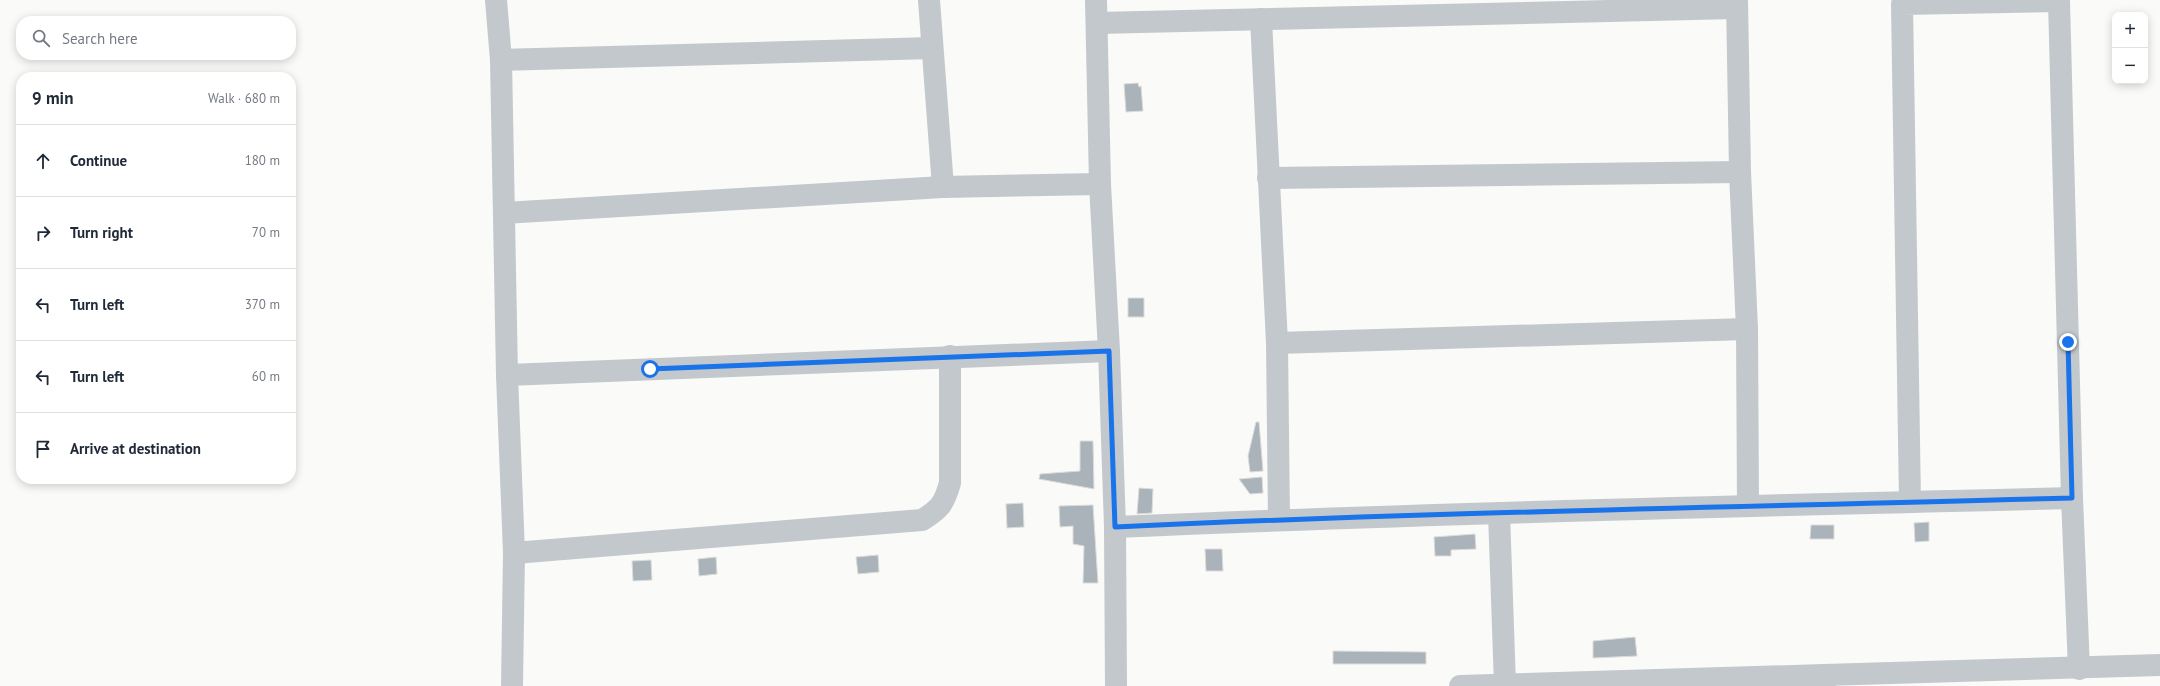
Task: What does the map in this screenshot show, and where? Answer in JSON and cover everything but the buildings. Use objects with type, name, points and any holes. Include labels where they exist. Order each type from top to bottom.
[{"type":"street","points":[[496,0],[501,60],[507,375],[514,552],[512,686]]},
{"type":"street","points":[[929,0],[944,187]]},
{"type":"street","points":[[1096,0],[1100,184],[1109,351],[1115,527],[1116,686]]},
{"type":"street","points":[[1910,502],[1902,2],[2066,0],[2072,498],[2079,669]]},
{"type":"street","points":[[1097,23],[1736,4],[1740,172],[1747,329],[1748,505]]},
{"type":"street","points":[[1261,19],[1276,343],[1280,520]]},
{"type":"street","points":[[501,60],[932,48]]},
{"type":"street","points":[[1268,178],[1740,172]]},
{"type":"street","points":[[504,213],[944,187],[1100,184]]},
{"type":"street","points":[[1276,343],[1747,329]]},
{"type":"street","points":[[507,375],[950,356],[1109,351]]},
{"type":"street","points":[[514,552],[922,520],[936,511],[945,501],[950,483],[950,356]]},
{"type":"street","points":[[1115,527],[1280,520],[1748,505],[2072,498]]},
{"type":"street","points":[[1500,513],[1505,685]]},
{"type":"street","points":[[1460,686],[1824,681],[2160,666]]},
{"type":"route","points":[[650,369],[950,356],[1109,351],[1115,527],[1280,520],[1748,505],[2072,498],[2068,342]]}]
